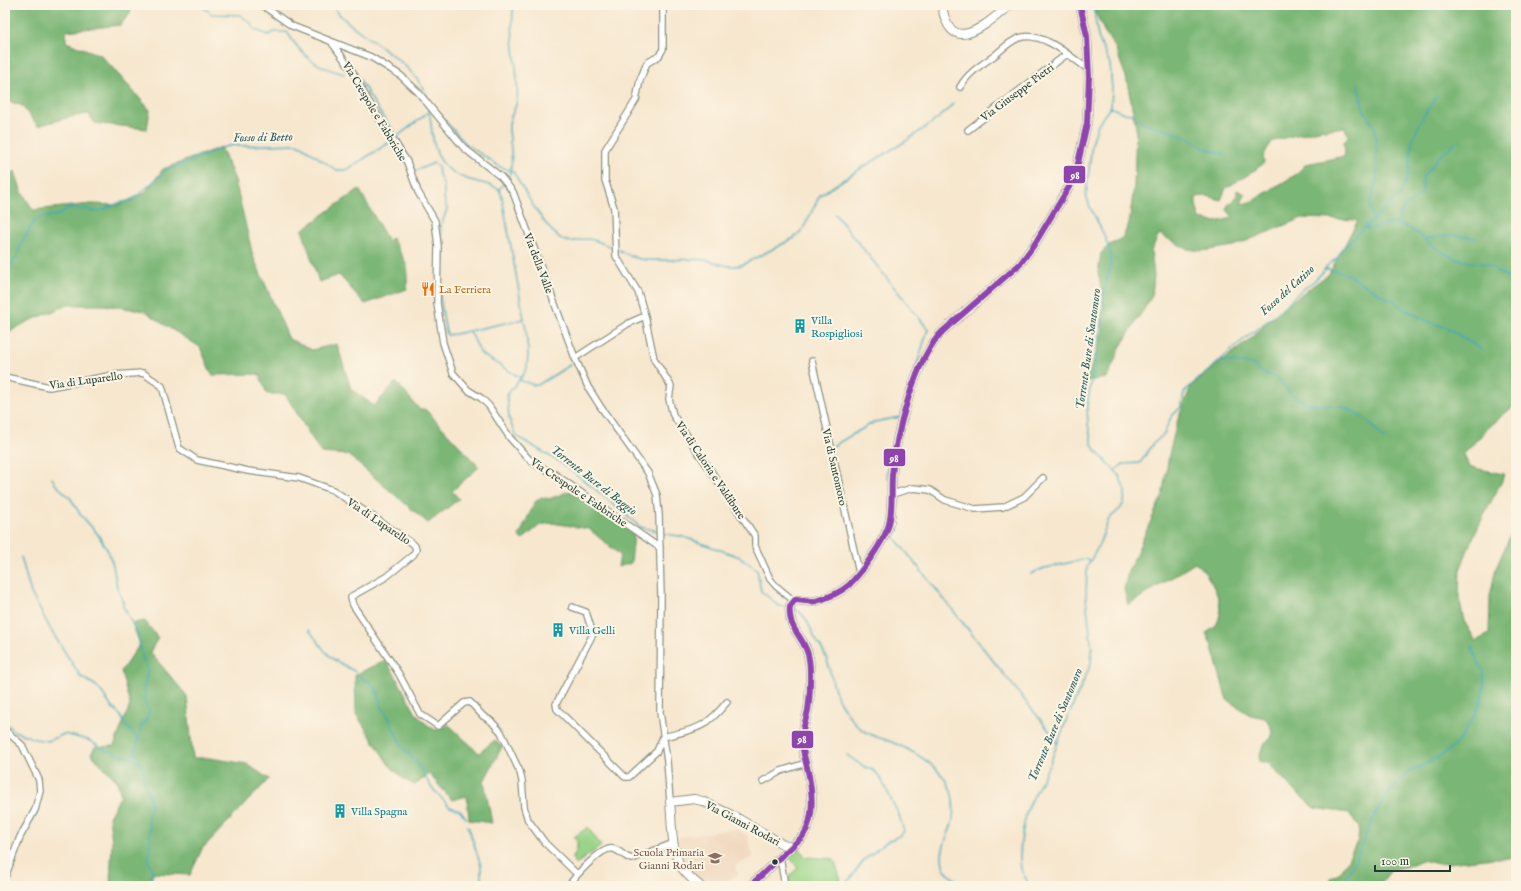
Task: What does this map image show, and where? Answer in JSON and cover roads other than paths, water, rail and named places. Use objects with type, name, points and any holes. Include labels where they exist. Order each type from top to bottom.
[{"type":"main road","points":[[942,5],[948,25],[958,33],[966,34],[980,28],[1010,5]]},
{"type":"main road","points":[[750,886],[785,850],[804,836],[809,822],[811,800],[810,780],[802,740],[808,709],[809,658],[791,623],[791,606],[833,595],[849,585],[859,573],[885,533],[889,524],[894,454],[916,379],[929,348],[943,331],[1020,264],[1034,245],[1072,179],[1078,166],[1087,123],[1089,70],[1087,36],[1080,5]]},
{"type":"main road","name":"Via Gianni Rodari","points":[[670,802],[694,799],[702,800],[785,850]]},
{"type":"main road","points":[[670,802],[674,844],[680,866],[700,886]]},
{"type":"street","points":[[262,5],[292,26],[332,42]]},
{"type":"street","name":"Via di Caloria e Valdibure","points":[[664,5],[663,49],[659,56],[647,64],[640,80],[636,100],[614,133],[605,150],[605,180],[614,208],[616,256],[638,292],[645,316],[654,360],[671,386],[669,399],[673,415],[755,536],[755,546],[770,579],[791,606]]},
{"type":"street","points":[[960,86],[969,75],[1013,40],[1020,37],[1030,36],[1041,38],[1089,70]]},
{"type":"street","name":"Via della Valle","points":[[332,42],[371,57],[400,75],[418,92],[464,148],[508,184],[515,197],[575,358],[593,395],[652,480],[658,502],[660,548]]},
{"type":"street","name":"Via Crespole e Fabbriche","points":[[332,42],[351,69],[407,162],[418,192],[435,221],[438,246],[437,303],[443,343],[452,373],[468,390],[482,398],[510,438],[535,464],[552,473],[660,548]]},
{"type":"street","name":"Via Giuseppe Pietri","points":[[968,130],[1067,54]]},
{"type":"street","points":[[575,358],[629,323],[645,316]]},
{"type":"street","name":"Via di Santomoro","points":[[812,362],[859,573]]},
{"type":"street","name":"Via di Luparello","points":[[5,377],[49,387],[114,375],[143,373],[162,386],[179,448],[197,460],[248,471],[299,478],[333,490],[412,543],[416,548],[414,553],[386,577],[352,596],[351,598],[353,605],[399,674],[420,714],[438,726],[464,703],[470,702],[483,716],[498,727],[520,772],[524,807],[528,820],[545,843],[577,874]]},
{"type":"street","points":[[892,494],[913,488],[930,490],[945,500],[975,509],[1003,507],[1024,497],[1043,478]]},
{"type":"street","points":[[660,548],[660,712],[670,802]]},
{"type":"street","points":[[572,608],[586,612],[593,634],[556,704],[557,709],[625,777],[629,777],[653,756],[657,751],[663,737]]},
{"type":"street","points":[[663,737],[704,725],[716,716],[727,702]]},
{"type":"street","points":[[5,730],[22,745],[39,780],[40,791],[35,810],[20,837],[5,877]]},
{"type":"street","points":[[763,781],[781,771],[806,763]]},
{"type":"street","points":[[569,886],[577,874],[608,849],[615,849],[632,859],[674,844]]},
{"type":"street","points":[[785,850],[785,886]]},
{"type":"waterway","points":[[200,5],[212,14],[240,15],[251,23],[254,29],[268,35],[274,32],[287,32],[304,55],[325,68],[344,74]]},
{"type":"waterway","name":"Torrente Bure di Baggio","points":[[333,5],[354,27],[391,54],[410,71],[418,80],[428,101]]},
{"type":"waterway","points":[[507,180],[510,174],[512,161],[509,123],[517,100],[517,76],[512,28],[514,5]]},
{"type":"waterway","name":"Torrente Bure di Santomoro","points":[[1030,886],[1021,869],[1020,862],[1026,815],[1051,761],[1064,726],[1091,664],[1092,650],[1086,598],[1087,567],[1098,547],[1109,519],[1121,508],[1124,502],[1125,491],[1119,475],[1095,450],[1092,444],[1088,424],[1087,407],[1101,330],[1104,292],[1111,263],[1111,256],[1105,237],[1090,207],[1086,195],[1092,144],[1098,124],[1111,106],[1112,89],[1110,64],[1098,37],[1093,5]]},
{"type":"waterway","points":[[358,77],[380,113],[397,136],[415,171],[434,163],[438,166],[439,175],[444,186],[444,198],[447,209],[441,226],[440,297],[447,335],[523,319]]},
{"type":"waterway","points":[[1358,85],[1364,110],[1375,129],[1376,137],[1377,180],[1370,205],[1373,220]]},
{"type":"waterway","name":"Fosso del Catino","points":[[1115,470],[1124,464],[1140,463],[1153,444],[1164,434],[1171,417],[1181,407],[1184,393],[1189,387],[1314,281],[1326,267],[1338,257],[1341,250],[1400,195],[1408,175],[1412,143],[1424,115],[1433,103],[1436,96]]},
{"type":"waterway","points":[[617,249],[634,257],[648,260],[697,259],[729,266],[739,266],[744,264],[794,238],[803,229],[820,195],[906,141],[940,117],[953,104]]},
{"type":"waterway","points":[[1110,107],[1124,113],[1131,114],[1142,122],[1189,138],[1204,148],[1226,155]]},
{"type":"waterway","name":"Torrente Bure di Baggio","points":[[429,109],[434,143],[441,161],[457,175],[499,189],[502,197],[526,330],[528,353],[527,368],[507,395],[509,418],[516,436],[558,461],[594,488],[640,527],[658,531]]},
{"type":"waterway","name":"Fosso di Betto","points":[[394,139],[429,112]]},
{"type":"waterway","points":[[440,115],[466,144],[500,167],[513,171],[536,210],[551,230],[559,237],[566,241],[590,239],[613,248]]},
{"type":"waterway","points":[[1394,223],[1398,220],[1404,207],[1422,194],[1423,176],[1432,167],[1437,158],[1459,140]]},
{"type":"waterway","name":"Fosso di Betto","points":[[5,275],[8,268],[18,256],[20,245],[38,218],[59,215],[66,209],[88,209],[93,212],[121,202],[131,201],[168,169],[190,162],[221,148],[234,145],[296,144],[302,146],[336,170],[346,170],[392,141]]},
{"type":"waterway","points":[[499,189],[505,183]]},
{"type":"waterway","points":[[835,214],[928,329],[916,368]]},
{"type":"waterway","points":[[1365,228],[1373,228],[1394,223],[1403,225],[1419,234],[1428,243],[1452,257],[1469,262],[1487,264],[1498,272],[1516,281]]},
{"type":"waterway","points":[[1424,239],[1451,235],[1476,238]]},
{"type":"waterway","points":[[1324,270],[1328,269],[1349,275],[1381,295],[1393,300],[1402,308],[1432,323],[1448,328],[1482,350]]},
{"type":"waterway","points":[[470,331],[481,354],[521,378]]},
{"type":"waterway","points":[[1221,361],[1252,364],[1259,370],[1278,379],[1292,395],[1306,403],[1341,406],[1356,413],[1371,424],[1385,440]]},
{"type":"waterway","points":[[519,380],[538,385],[570,365]]},
{"type":"waterway","points":[[833,446],[874,422],[900,417]]},
{"type":"waterway","points":[[888,478],[887,474],[889,464]]},
{"type":"waterway","points":[[52,478],[55,484],[71,499],[80,514],[97,533],[108,551],[123,606],[137,633],[143,659],[148,669],[144,687],[145,704],[149,711],[148,717],[141,726],[135,752],[143,768],[143,778],[151,802],[148,820],[150,829],[149,863],[152,869],[152,886]]},
{"type":"waterway","points":[[894,519],[895,538],[1051,733],[1057,743]]},
{"type":"waterway","name":"Torrente Bure di Baggio","points":[[661,533],[684,537],[740,557],[757,569],[761,591],[779,606],[788,607]]},
{"type":"waterway","points":[[21,557],[31,593],[52,632],[81,677],[95,685],[101,691],[110,705],[120,715],[126,726],[136,736],[138,741]]},
{"type":"waterway","points":[[1031,574],[1041,569],[1086,559],[1090,561]]},
{"type":"waterway","name":"Torrente Bure di Baggio","points":[[793,608],[801,613],[809,624],[826,657],[838,698],[855,723],[867,732],[917,754],[934,767],[947,782],[952,794],[954,812],[944,845],[942,858],[943,865],[950,875],[965,886]]},
{"type":"waterway","points":[[309,630],[333,659],[371,683],[378,693],[381,706],[390,720],[402,746],[419,766],[431,787],[450,807],[460,810],[466,818]]},
{"type":"waterway","points":[[1342,886],[1376,813],[1389,792],[1407,773],[1448,751],[1459,741],[1474,716],[1481,700],[1484,682],[1482,668],[1472,646]]},
{"type":"waterway","points":[[5,721],[14,731],[35,739],[48,741],[64,734],[88,740],[107,751],[110,750],[116,754],[129,757],[141,764]]},
{"type":"waterway","points":[[841,886],[850,879],[864,860],[886,842],[901,835],[904,831],[899,815],[880,777],[873,770],[861,765],[847,755]]},
{"type":"waterway","points":[[468,826],[481,866],[481,886]]},
{"type":"place","name":"La Ferriera","points":[[428,289]]},
{"type":"place","name":"Villa Rospigliosi","points":[[800,326]]},
{"type":"place","name":"Villa Gelli","points":[[558,630]]},
{"type":"place","name":"Villa Spagna","points":[[340,811]]},
{"type":"place","name":"Scuola Primaria Gianni Rodari","points":[[715,858]]}]
